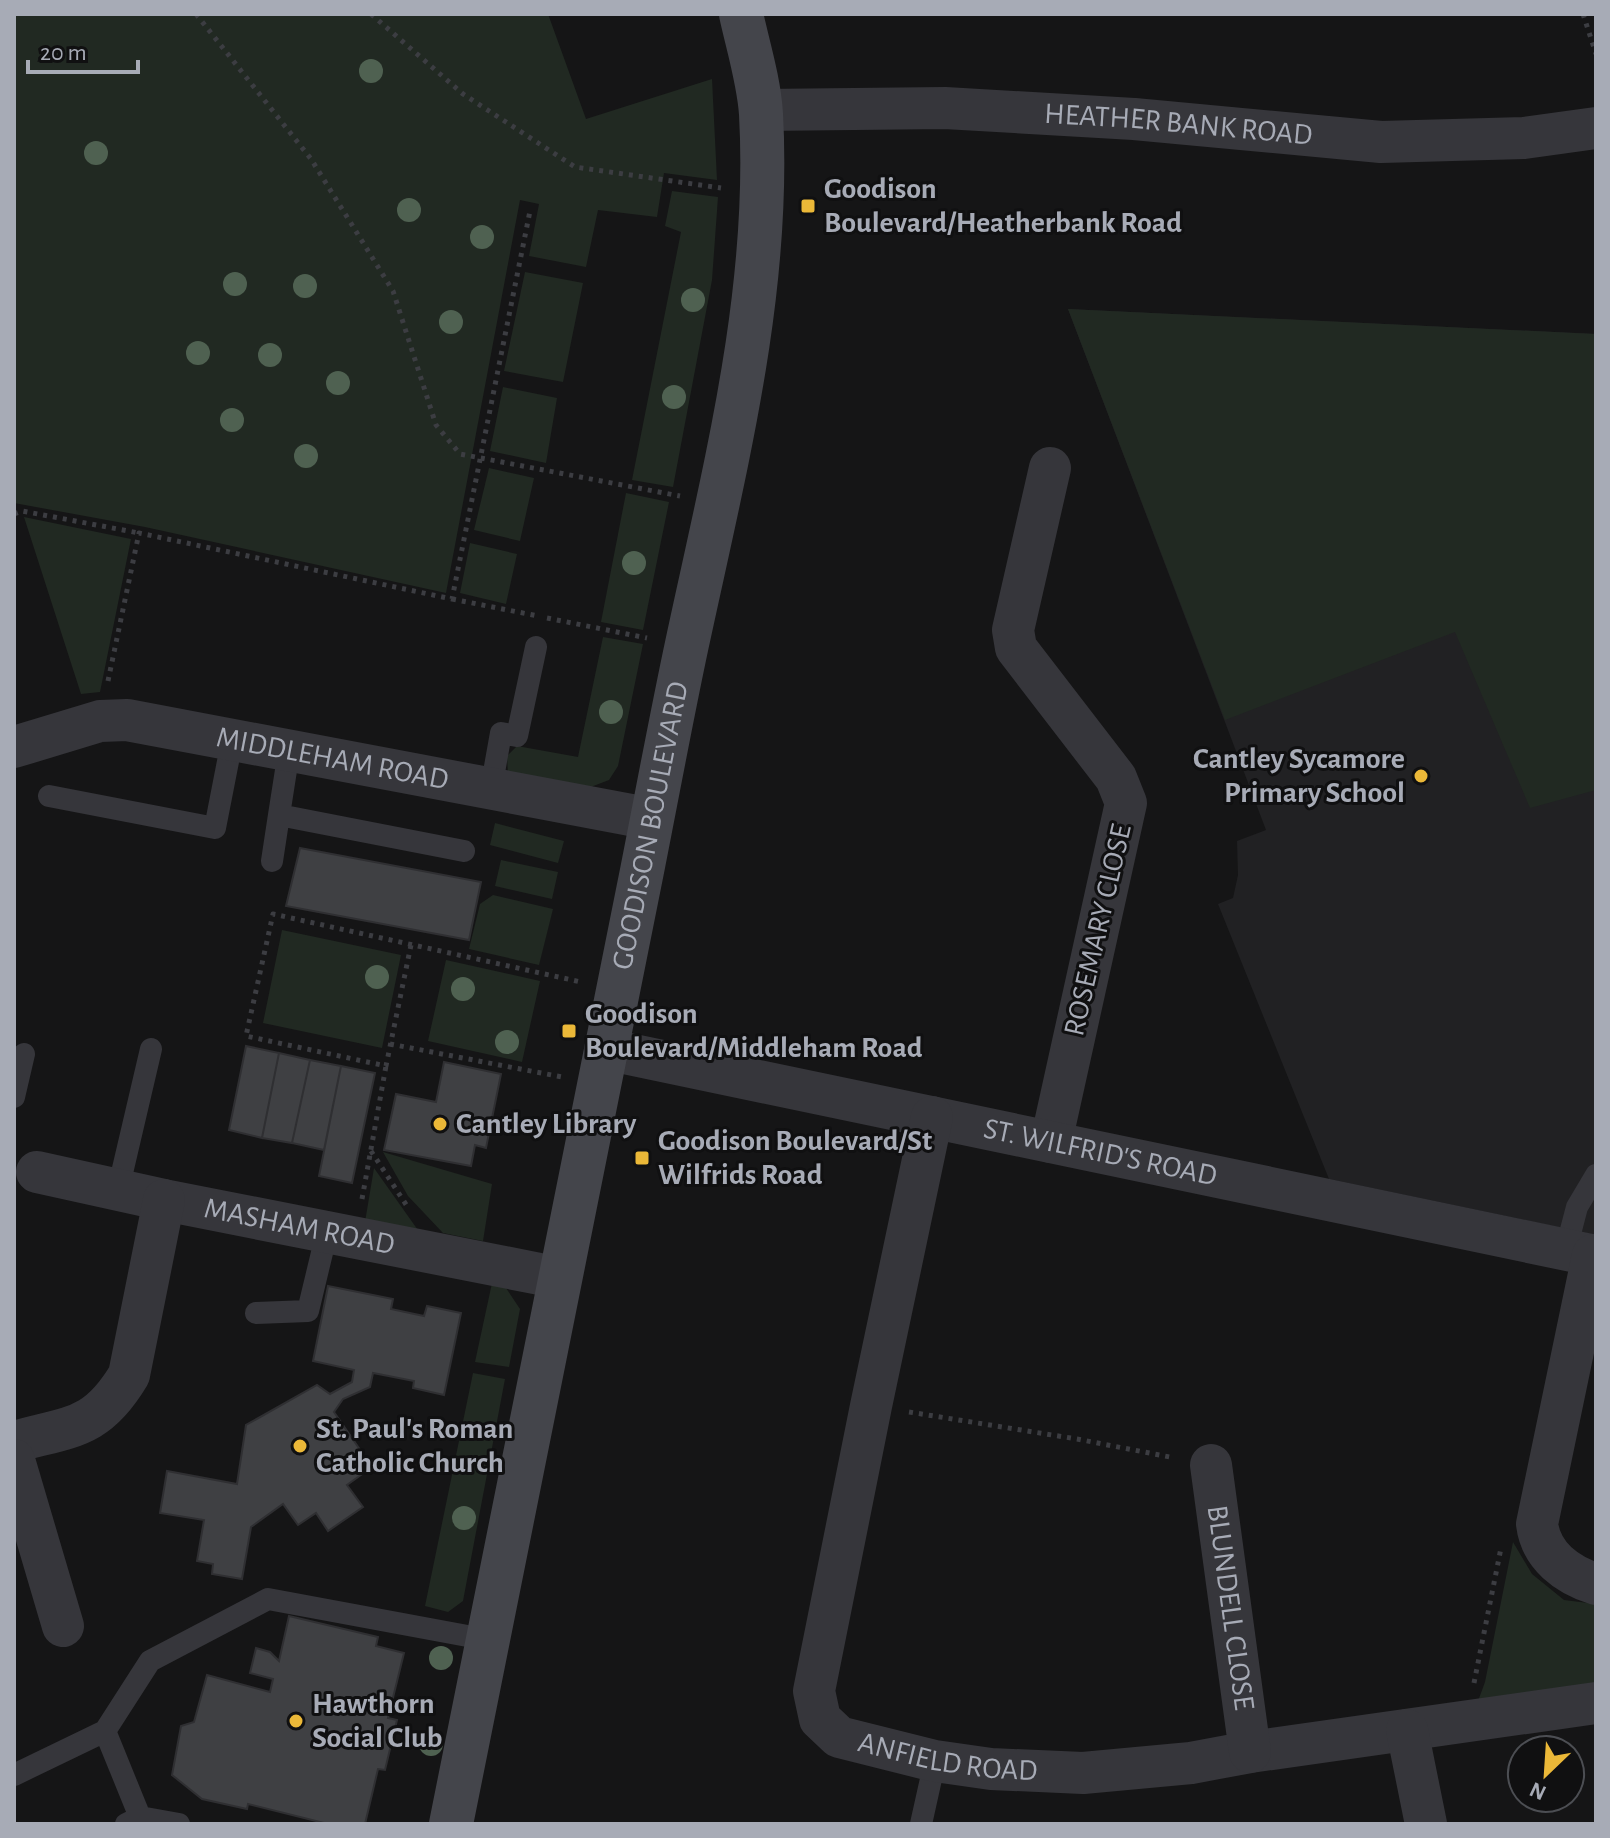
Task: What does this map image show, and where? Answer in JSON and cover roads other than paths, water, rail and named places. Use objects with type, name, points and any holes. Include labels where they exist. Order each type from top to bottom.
[{"type":"street","name":"GOODISON BOULEVARD","points":[[451,1824],[617,990],[719,503],[749,331],[761,194],[761,110],[741,14]]},
{"type":"street","name":"HEATHER BANK ROAD","points":[[761,110],[945,108],[1134,119],[1381,142],[1524,138],[1596,128]]},
{"type":"street","name":"ROSEMARY CLOSE","points":[[1050,468],[1013,630],[1016,648],[1116,778],[1126,803],[1051,1142]]},
{"type":"street","name":"MIDDLEHAM ROAD","points":[[14,747],[100,721],[127,720],[652,819]]},
{"type":"street","name":"ST. WILFRID'S ROAD","points":[[602,1066],[932,1117],[1585,1253]]},
{"type":"street","name":"ANFIELD ROAD","points":[[932,1117],[814,1691],[820,1719],[839,1737],[935,1761],[991,1769],[1083,1773],[1191,1763],[1596,1703]]},
{"type":"street","name":"MASHAM ROAD","points":[[26,1170],[560,1278]]},
{"type":"street","points":[[14,1442],[81,1424],[99,1414],[114,1400],[129,1375],[164,1200]]},
{"type":"street","points":[[1585,1253],[1537,1524],[1538,1533],[1558,1566],[1596,1584]]},
{"type":"street","points":[[14,1460],[63,1626]]},
{"type":"street","name":"BLUNDELL CLOSE","points":[[1211,1465],[1250,1752]]},
{"type":"street","points":[[1407,1730],[1426,1824]]},
{"type":"lane","points":[[491,789],[501,733],[517,736],[536,647]]},
{"type":"lane","points":[[49,796],[215,828],[232,741]]},
{"type":"lane","points":[[272,861],[289,751]]},
{"type":"lane","points":[[279,815],[464,851]]},
{"type":"lane","points":[[118,1190],[151,1049]]},
{"type":"lane","points":[[14,1097],[24,1054]]},
{"type":"lane","points":[[1585,1253],[1577,1207],[1596,1175]]},
{"type":"lane","points":[[256,1313],[308,1311],[341,1234]]},
{"type":"lane","points":[[14,1775],[105,1731],[150,1661],[268,1599],[489,1640]]},
{"type":"lane","points":[[105,1731],[133,1820],[179,1824]]},
{"type":"lane","points":[[921,1824],[935,1761]]},
{"type":"place","name":"Goodison Boulevard/Heatherbank Road","points":[[808,206]]},
{"type":"place","name":"Cantley Sycamore Primary School","points":[[1421,776]]},
{"type":"place","name":"Goodison Boulevard/Middleham Road","points":[[569,1031]]},
{"type":"place","name":"Cantley Library","points":[[440,1124]]},
{"type":"place","name":"Goodison Boulevard/St Wilfrids Road","points":[[642,1158]]},
{"type":"place","name":"St. Paul's Roman Catholic Church","points":[[300,1446]]},
{"type":"place","name":"Hawthorn Social Club","points":[[296,1721]]}]
